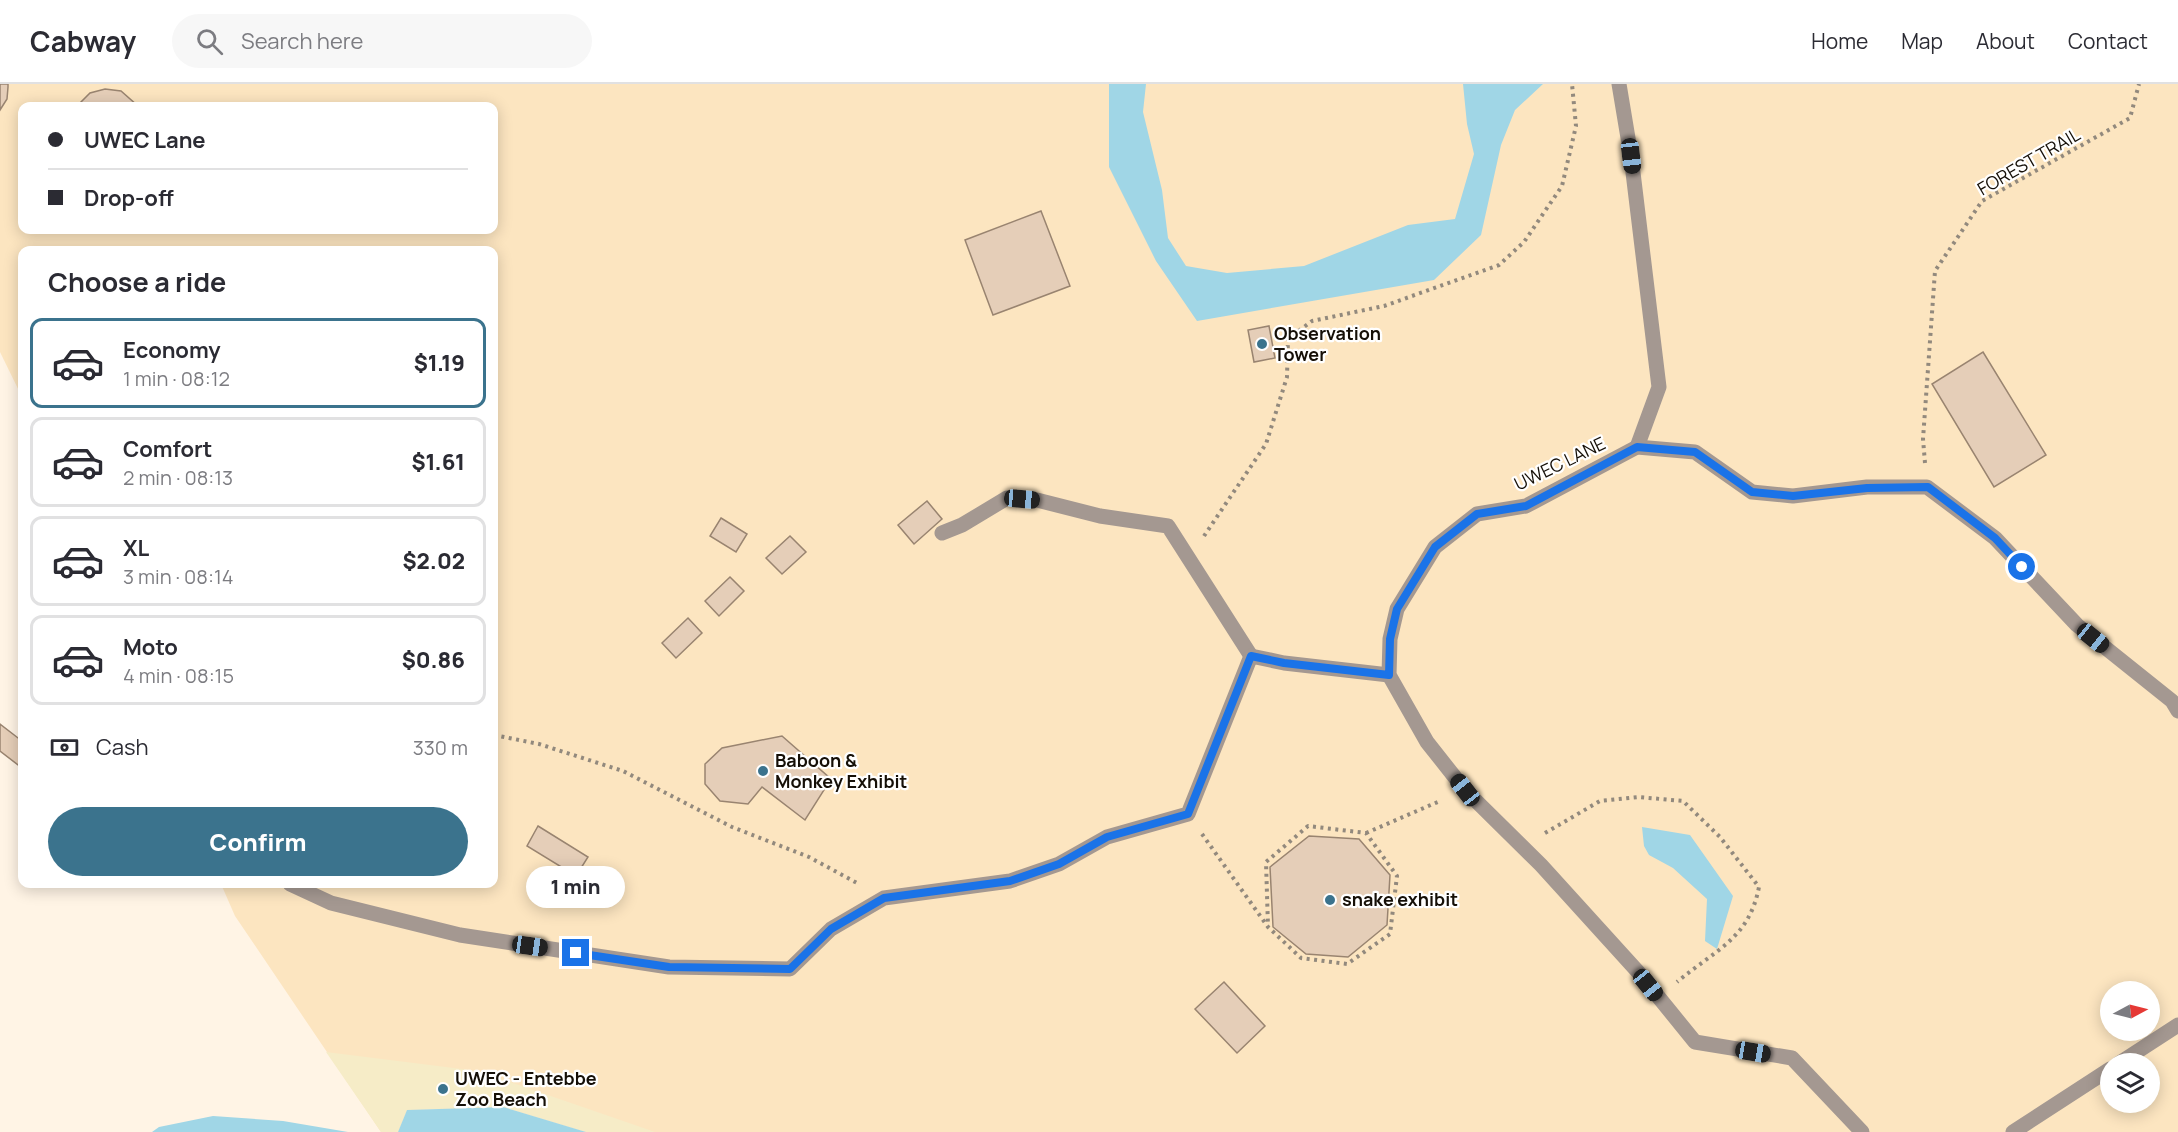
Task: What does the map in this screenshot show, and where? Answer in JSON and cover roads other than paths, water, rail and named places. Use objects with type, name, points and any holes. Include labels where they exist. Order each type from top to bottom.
[{"type":"lane","points":[[1619,84],[1631,156],[1659,387],[1637,447],[1695,452],[1752,492],[1793,496],[1867,488],[1928,487],[1995,538],[2078,625],[2176,704]]},
{"type":"lane","name":"UWEC LANE","points":[[1389,675],[1390,639],[1397,609],[1435,547],[1477,514],[1526,506],[1637,447]]},
{"type":"lane","points":[[942,533],[962,525],[1007,498],[1168,526],[1251,656],[1284,663],[1389,675],[1427,742],[1465,790],[1522,846],[1658,997],[1695,1042],[1792,1058],[1862,1132]]},
{"type":"lane","points":[[299,888],[331,903],[460,935],[680,967],[790,969],[831,929],[884,898],[1010,881],[1059,864],[1107,837],[1188,814],[1251,656]]},
{"type":"lane","points":[[2135,1053],[2178,1025]]},
{"type":"lane","points":[[2013,1132],[2100,1075]]},
{"type":"water","points":[[1109,84],[1146,84],[1143,112],[1162,190],[1168,238],[1186,266],[1227,273],[1304,266],[1408,225],[1455,219],[1474,154],[1467,124],[1463,84],[1543,84],[1515,110],[1501,145],[1481,235],[1434,280],[1197,321],[1156,261],[1109,167]]},
{"type":"water","points":[[1642,827],[1690,835],[1733,896],[1717,949],[1705,941],[1707,899],[1673,868],[1649,855],[1644,846]]},
{"type":"water","points":[[503,1107],[586,1132],[398,1132],[407,1110]]},
{"type":"water","points":[[213,1116],[283,1121],[348,1132],[152,1132],[159,1127]]},
{"type":"place","name":"Observation Tower","points":[[1262,344]]},
{"type":"place","name":"Baboon & Monkey Exhibit","points":[[763,771]]},
{"type":"place","name":"snake exhibit","points":[[1330,900]]},
{"type":"place","name":"UWEC - Entebbe Zoo Beach","points":[[443,1089]]}]
